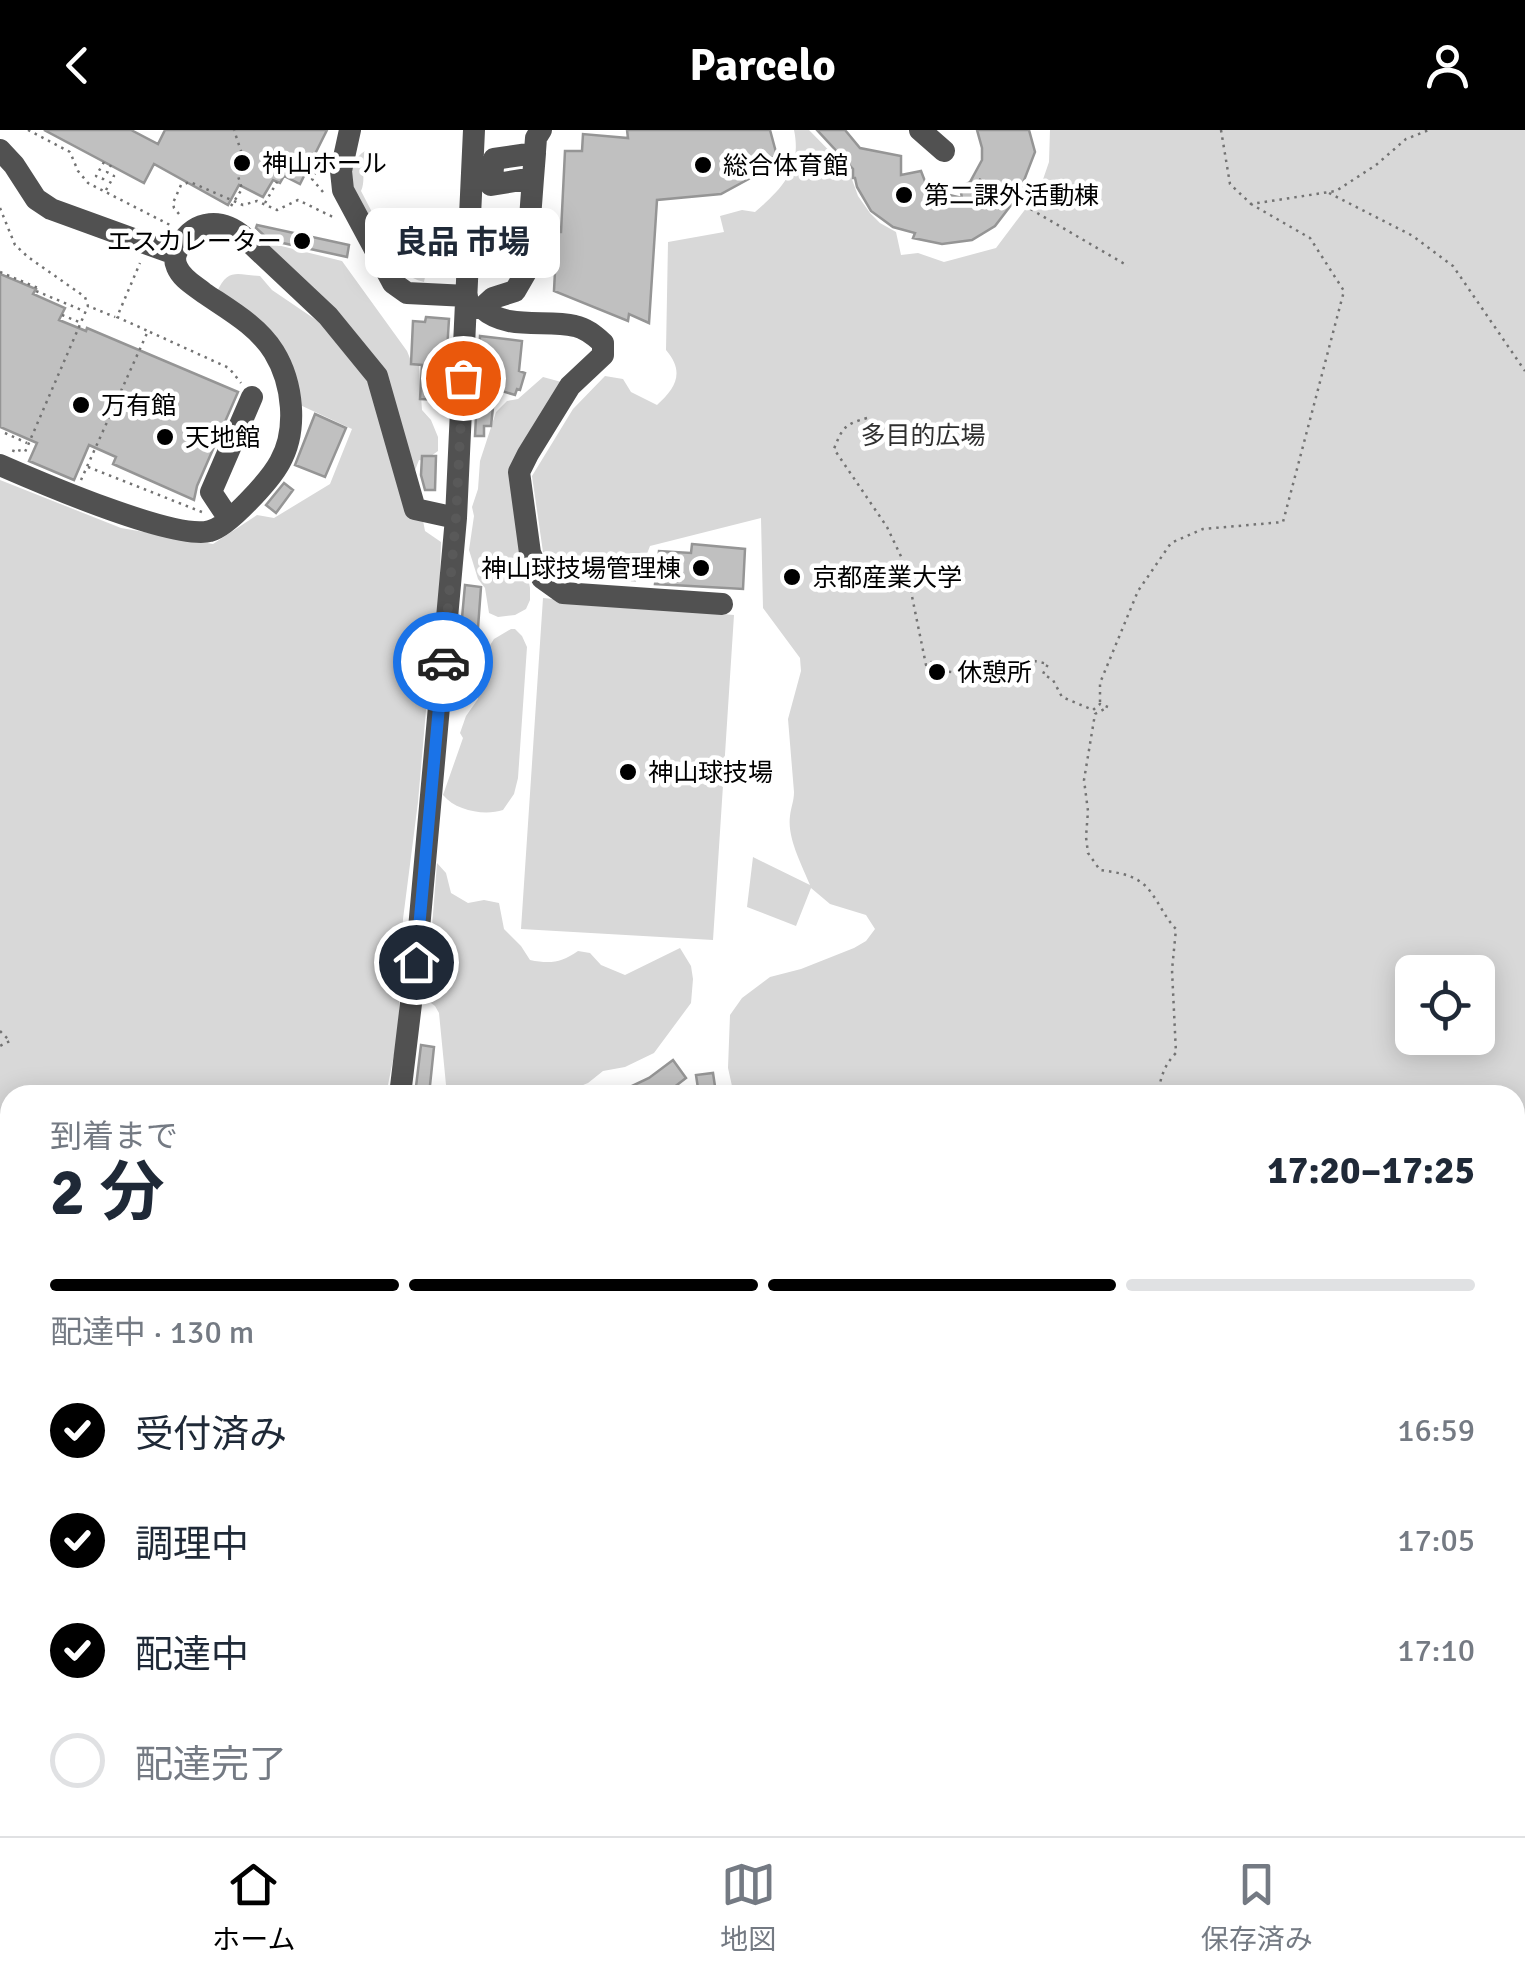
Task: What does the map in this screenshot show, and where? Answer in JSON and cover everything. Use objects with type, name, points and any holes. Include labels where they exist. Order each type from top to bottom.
[{"type":"street","points":[[350,130],[341,171],[343,190],[393,283],[407,293],[472,304],[490,316],[514,322],[577,326],[603,343],[603,355],[570,386],[519,472],[530,554],[542,578],[563,594],[722,604]]},
{"type":"street","points":[[401,1085],[456,518],[472,304],[474,130]]},
{"type":"street","points":[[920,130],[944,151]]},
{"type":"street","points":[[472,304],[516,291],[526,272],[538,141],[494,159],[491,185],[533,178]]},
{"type":"street","points":[[0,150],[36,199],[52,210],[175,254]]},
{"type":"street","points":[[0,465],[163,526],[198,533],[214,531],[224,512],[263,486],[280,461],[291,433],[288,391],[274,353],[255,329],[186,280],[176,265],[175,254],[184,238],[208,224],[233,228],[328,316],[377,376],[416,509],[456,518]]},
{"type":"street","points":[[224,512],[211,492],[252,396]]},
{"type":"path","points":[[28,130],[70,152],[85,180],[174,227]]},
{"type":"path","points":[[229,210],[242,189],[234,163],[242,151],[234,130]]},
{"type":"path","points":[[867,418],[848,423],[834,449],[886,527],[906,566],[926,664],[931,662],[936,670],[975,675],[988,671],[1002,674],[1030,660],[1045,662],[1048,664],[1043,674],[1054,680],[1062,697],[1093,710],[1100,704],[1100,683],[1138,591],[1171,543],[1203,528],[1283,522],[1344,291],[1310,238],[1251,204],[1230,184],[1221,130]]},
{"type":"path","points":[[1251,204],[1336,190],[1376,165],[1406,139],[1429,130]]},
{"type":"path","points":[[104,162],[96,176],[103,179],[111,165]]},
{"type":"path","points":[[105,192],[114,176],[106,172]]},
{"type":"path","points":[[979,179],[1128,266]]},
{"type":"path","points":[[183,219],[173,203],[181,185],[190,182],[243,206],[257,201],[277,210],[298,200],[341,220]]},
{"type":"path","points":[[264,205],[277,182]]},
{"type":"path","points":[[1327,192],[1413,236],[1452,266],[1525,372]]},
{"type":"path","points":[[0,208],[15,245],[85,297],[88,306],[28,446],[5,433]]},
{"type":"path","points":[[117,317],[139,264]]},
{"type":"path","points":[[0,272],[85,312]]},
{"type":"path","points":[[88,306],[127,319],[229,368],[252,396]]},
{"type":"path","points":[[62,315],[80,323]]},
{"type":"path","points":[[79,484],[148,331]]},
{"type":"path","points":[[87,466],[206,513],[224,512]]},
{"type":"path","points":[[1100,704],[1108,706],[1095,714],[1084,780],[1088,853],[1100,870],[1130,874],[1150,888],[1176,929],[1172,970],[1176,1053],[1159,1085]]},
{"type":"path","points":[[0,1031],[10,1041],[0,1046]]},
{"type":"green space","name":"多目的広場","points":[[794,130],[809,130],[849,171],[858,196],[870,213],[896,232],[901,255],[918,253],[944,262],[996,248],[1039,191],[1049,162],[1050,130],[1525,130],[1525,1085],[732,1085],[728,1068],[730,1015],[742,998],[770,977],[854,948],[875,929],[866,915],[830,904],[811,888],[796,926],[747,907],[753,857],[810,885],[790,824],[794,792],[788,719],[801,671],[800,658],[763,608],[761,518],[650,546],[636,582],[564,574],[543,552],[532,476],[573,409],[605,376],[623,379],[631,392],[657,405],[669,392],[677,373],[666,350],[668,242],[724,232],[720,216],[742,210],[755,212],[774,194],[793,166]]},
{"type":"green space","points":[[365,151],[361,191],[377,217],[374,225],[356,201],[351,184],[354,165]]},
{"type":"green space","points":[[381,227],[415,273],[425,277],[424,282],[407,275],[394,262],[375,231]]},
{"type":"green space","points":[[261,241],[342,261],[411,361],[419,366],[422,410],[438,437],[438,451],[424,461],[419,460],[414,473],[425,531],[441,542],[439,608],[433,630],[403,919],[398,1035],[388,1085],[0,1085],[0,480],[121,528],[213,544],[257,515],[274,518],[330,484],[352,429],[300,405],[217,292],[230,276],[260,276],[272,290],[325,326]]},
{"type":"green space","points":[[543,377],[565,383],[516,462],[520,538],[530,600],[526,609],[515,615],[498,617],[489,613],[485,588],[469,550],[480,461],[496,412]]},
{"type":"green space","name":"神山球技場","points":[[543,598],[734,615],[713,940],[521,929]]},
{"type":"green space","points":[[511,629],[522,636],[527,647],[518,778],[514,794],[503,810],[471,811],[443,795],[463,738],[460,733],[466,716],[478,699],[481,659],[494,639]]},
{"type":"green space","points":[[437,863],[446,873],[451,893],[468,903],[499,903],[504,929],[530,960],[555,962],[578,951],[590,953],[601,965],[625,975],[680,948],[691,966],[691,1003],[654,1053],[625,1067],[603,1071],[583,1085],[446,1085],[439,1013],[423,997]]},
{"type":"building","name":"神山ホール","points":[[44,130],[131,130],[158,144],[165,130],[327,130],[300,184],[284,176],[280,183],[273,180],[263,197],[239,185],[228,205],[154,164],[144,183]]},
{"type":"building","points":[[627,130],[770,130],[777,156],[764,160],[767,169],[721,194],[657,200],[649,323],[629,314],[628,321],[554,291],[565,151],[582,151],[583,134],[628,138]]},
{"type":"building","points":[[817,130],[845,130],[860,148],[901,156],[901,175],[921,171],[926,184],[937,192],[962,198],[960,187],[970,182],[982,160],[977,130],[1029,130],[1035,152],[1018,196],[995,226],[972,240],[942,244],[913,238],[915,233],[893,227],[871,211],[853,178],[853,169]]},
{"type":"building","name":"エスカレーター","points":[[257,225],[349,245],[347,257],[269,240]]},
{"type":"building","points":[[0,274],[36,289],[33,294],[65,308],[59,320],[86,331],[87,328],[238,392],[194,500],[113,464],[116,457],[89,445],[74,480],[29,461],[37,443],[0,427]]},
{"type":"building","points":[[426,317],[449,319],[444,400],[420,399],[422,365],[411,364],[413,321],[425,322]]},
{"type":"building","points":[[480,336],[522,341],[519,371],[525,373],[515,395],[495,389],[491,426],[484,426],[484,436],[475,436]]},
{"type":"building","points":[[315,414],[346,428],[325,477],[295,465]]},
{"type":"building","points":[[422,456],[436,456],[435,490],[425,490]]},
{"type":"building","points":[[284,483],[293,490],[276,513],[266,505]]},
{"type":"building","name":"神山球技場管理棟","points":[[692,544],[745,549],[743,589],[655,584],[659,551],[691,553]]},
{"type":"building","points":[[465,585],[481,587],[473,696],[455,695]]},
{"type":"building","points":[[421,1045],[434,1047],[430,1085],[416,1085]]},
{"type":"building","points":[[673,1060],[686,1078],[677,1085],[634,1085]]},
{"type":"building","points":[[713,1073],[715,1085],[698,1085],[696,1075]]},
{"type":"way so far","points":[[443,662],[463,378]]},
{"type":"place","name":"神山ホール","points":[[242,163]]},
{"type":"place","name":"総合体育館","points":[[703,165]]},
{"type":"place","name":"第二課外活動棟","points":[[904,195]]},
{"type":"place","name":"エスカレーター","points":[[302,241]]},
{"type":"place","name":"良品 市場","points":[[463,378]]},
{"type":"place","name":"万有館","points":[[81,405]]},
{"type":"place","name":"天地館","points":[[165,437]]},
{"type":"place","name":"神山球技場管理棟","points":[[701,568]]},
{"type":"place","name":"京都産業大学","points":[[792,577]]},
{"type":"place","name":"休憩所","points":[[937,672]]},
{"type":"place","name":"神山球技場","points":[[628,772]]},
{"type":"route","points":[[416,962],[443,662]]}]
